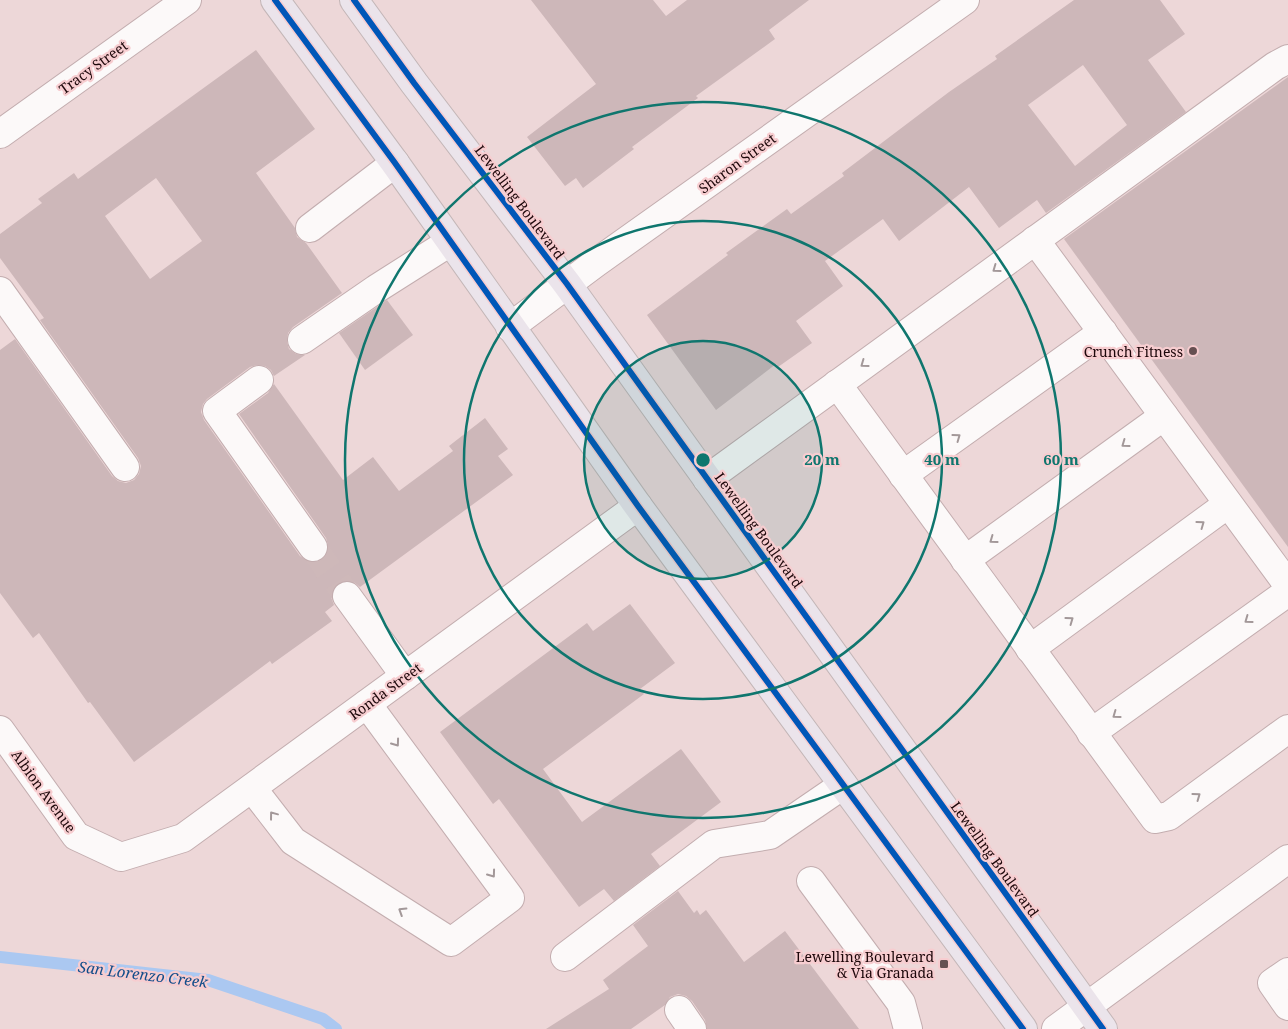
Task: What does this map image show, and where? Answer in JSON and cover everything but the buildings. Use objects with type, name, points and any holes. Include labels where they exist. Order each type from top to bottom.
[{"type":"main road","points":[[275,0],[395,163],[638,506],[1023,1029]]},
{"type":"main road","name":"Lewelling Boulevard","points":[[354,0],[414,83],[567,284],[1103,1029]]},
{"type":"street","name":"Tracy Street","points":[[0,134],[187,0]]},
{"type":"street","name":"Sharon Street","points":[[510,327],[567,284],[965,0]]},
{"type":"street","points":[[707,479],[1275,66],[1288,59]]},
{"type":"street","points":[[310,228],[395,163]]},
{"type":"street","points":[[1035,240],[1288,585]]},
{"type":"street","points":[[302,340],[376,289],[450,242]]},
{"type":"street","points":[[0,291],[125,467]]},
{"type":"street","points":[[903,476],[1102,332]]},
{"type":"street","points":[[260,380],[217,411],[313,547]]},
{"type":"street","points":[[837,384],[1155,819],[1169,816],[1288,729]]},
{"type":"street","points":[[965,560],[1164,416]]},
{"type":"street","points":[[1030,649],[1228,504]]},
{"type":"street","name":"Ronda Street","points":[[121,857],[183,838],[638,506]]},
{"type":"street","points":[[1091,732],[1288,592]]},
{"type":"street","points":[[347,596],[406,676]]},
{"type":"street","points":[[252,788],[293,841],[451,942],[510,898],[367,704]]},
{"type":"street","name":"Albion Avenue","points":[[0,730],[76,836],[121,857]]},
{"type":"street","points":[[565,957],[714,844],[770,835],[843,785]]},
{"type":"street","points":[[1056,1029],[1288,859]]},
{"type":"street","points":[[811,881],[901,1002],[908,1029]]},
{"type":"street","points":[[1288,972],[1272,984],[1288,1006]]},
{"type":"waterway","name":"San Lorenzo Creek","points":[[0,957],[208,980],[323,1019],[336,1029]]},
{"type":"tunnel","points":[[313,547],[347,596]]},
{"type":"cycle path","points":[[275,0],[395,163],[638,506],[1023,1029]]},
{"type":"cycle path","points":[[354,0],[414,83],[567,284],[1103,1029]]},
{"type":"place","name":"Crunch Fitness","points":[[1193,351]]},
{"type":"place","name":"Lewelling Boulevard & Via Granada","points":[[944,964]]}]
